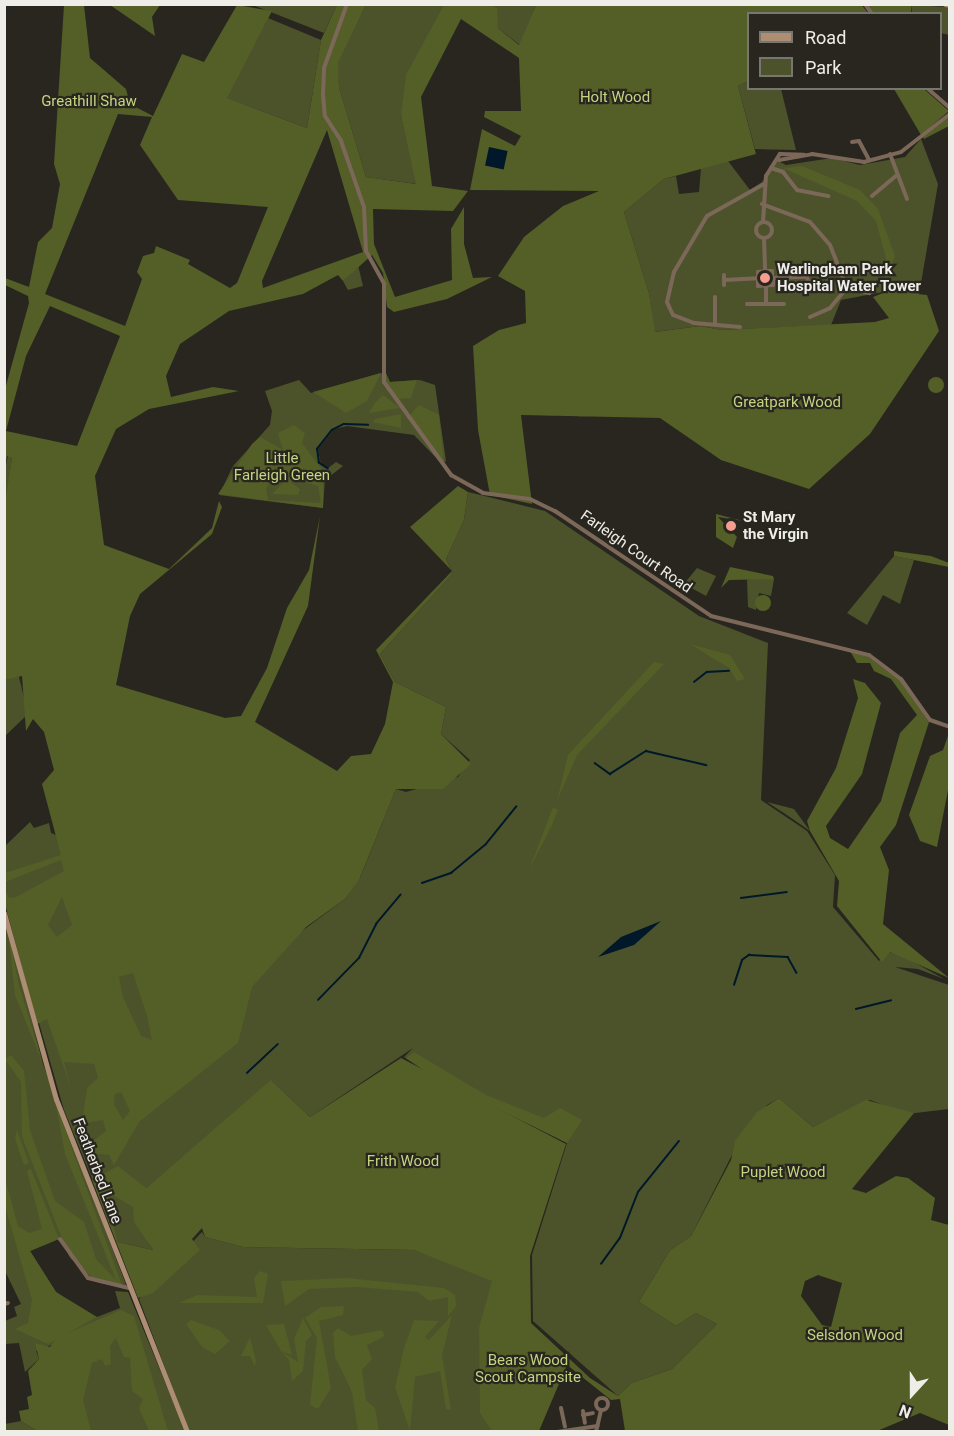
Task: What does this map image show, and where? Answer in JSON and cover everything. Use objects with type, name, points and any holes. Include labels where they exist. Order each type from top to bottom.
[{"type":"street","name":"Farleigh Court Road","points":[[347,4],[324,68],[325,116],[342,141],[364,207],[371,258],[384,284],[386,388],[456,480],[502,498],[530,499],[555,511],[711,616],[869,655],[901,679],[930,720],[950,727]]},
{"type":"street","points":[[945,4],[950,5]]},
{"type":"street","points":[[929,90],[950,108]]},
{"type":"street","points":[[764,238],[756,230],[763,222],[764,184],[771,168],[790,152],[868,160],[912,146],[950,114]]},
{"type":"street","points":[[852,142],[861,140],[868,160]]},
{"type":"street","points":[[890,154],[896,176],[907,199]]},
{"type":"street","points":[[779,160],[805,155]]},
{"type":"street","points":[[771,168],[783,172],[797,190],[828,196]]},
{"type":"street","points":[[879,202],[875,196],[896,176]]},
{"type":"street","points":[[740,327],[715,323],[694,323],[670,312],[674,272],[707,216],[764,184]]},
{"type":"street","points":[[762,204],[802,216],[816,227],[847,288]]},
{"type":"street","points":[[763,222],[772,228],[764,238],[765,271]]},
{"type":"street","points":[[765,271],[772,271],[772,285],[758,286],[758,272],[765,271]]},
{"type":"street","points":[[772,278],[806,274],[809,286]]},
{"type":"street","points":[[724,280],[758,278]]},
{"type":"street","points":[[766,286],[766,304]]},
{"type":"street","points":[[847,288],[869,293]]},
{"type":"street","points":[[810,316],[830,309],[847,288]]},
{"type":"street","points":[[715,297],[715,323]]},
{"type":"street","points":[[747,304],[784,304]]},
{"type":"street","name":"Featherbed Lane","points":[[4,913],[53,1089],[129,1288],[155,1342],[187,1431]]},
{"type":"street","points":[[60,1239],[88,1278],[129,1288]]},
{"type":"street","points":[[561,1408],[565,1426]]},
{"type":"street","points":[[597,1431],[601,1411]]},
{"type":"street","points":[[585,1423],[583,1413],[593,1413]]},
{"type":"street","points":[[556,1431],[565,1426],[585,1423],[598,1426]]},
{"type":"green space","points":[[861,4],[867,12],[747,12],[747,82],[738,86],[756,154],[664,179],[624,212],[649,293],[655,332],[700,326],[722,330],[875,322],[889,318],[873,297],[888,291],[927,295],[939,331],[870,434],[809,489],[721,460],[660,418],[521,415],[532,504],[490,495],[478,430],[473,346],[499,330],[526,323],[525,291],[498,276],[524,237],[563,206],[599,191],[470,190],[482,129],[515,146],[521,136],[484,117],[485,111],[521,111],[519,58],[461,19],[421,97],[432,186],[468,191],[453,211],[373,209],[374,244],[395,297],[452,280],[451,229],[464,207],[464,244],[473,278],[492,277],[447,299],[394,312],[387,307],[383,273],[372,255],[343,281],[338,275],[303,294],[229,311],[180,344],[166,376],[171,397],[213,387],[239,391],[149,409],[116,429],[95,476],[104,545],[169,569],[212,528],[219,501],[222,507],[212,534],[140,594],[130,616],[116,685],[225,718],[241,716],[267,668],[287,608],[309,570],[320,516],[308,606],[255,722],[337,771],[351,756],[371,754],[385,724],[393,682],[376,650],[452,571],[453,573],[380,654],[395,682],[446,707],[441,734],[471,764],[443,789],[396,789],[359,880],[345,899],[306,927],[252,987],[238,1043],[139,1122],[114,1165],[109,1155],[90,1153],[88,1145],[106,1131],[103,1120],[85,1123],[87,1141],[84,1134],[83,1116],[87,1088],[98,1078],[94,1064],[64,1062],[71,1088],[47,1019],[37,1024],[5,904],[5,890],[9,898],[16,897],[64,871],[61,860],[5,882],[5,873],[61,855],[42,784],[54,770],[44,732],[33,719],[26,731],[22,676],[5,680],[4,508],[12,458],[7,456],[5,469],[5,389],[29,303],[28,296],[5,285],[5,278],[29,287],[38,242],[52,228],[60,184],[54,164],[64,5],[84,5],[90,58],[126,89],[130,104],[153,116],[182,54],[204,62],[237,5],[272,11],[227,98],[307,128],[321,40],[337,5],[366,5],[338,63],[339,87],[366,177],[416,184],[401,116],[406,75],[444,5],[490,5],[497,8],[498,28],[519,45],[536,5]],"holes":[[[118,114],[152,117],[140,145],[178,200],[268,207],[237,283],[230,288],[188,264],[190,260],[156,246],[154,253],[143,256],[137,272],[142,279],[125,326],[45,294]],[[327,130],[363,252],[263,288],[262,281]],[[50,306],[120,336],[77,446],[6,431],[26,356]],[[62,897],[72,925],[57,937],[48,925]],[[133,973],[152,1040],[141,1036],[123,997],[119,977]],[[121,1092],[130,1111],[123,1120],[114,1104],[115,1094]]]},
{"type":"green space","points":[[110,5],[160,5],[152,17],[155,36]]},
{"type":"green space","points":[[253,5],[337,5],[324,33]]},
{"type":"green space","points":[[366,5],[444,5],[401,116],[417,184],[366,177],[339,87],[337,64]]},
{"type":"green space","points":[[490,5],[536,5],[520,45],[498,28]]},
{"type":"green space","points":[[869,5],[911,5],[911,12],[869,12]]},
{"type":"green space","points":[[911,5],[949,7],[949,35],[942,33],[942,12],[912,12]]},
{"type":"green space","points":[[268,18],[321,40],[307,128],[226,98]]},
{"type":"green space","points":[[747,82],[747,90],[781,90],[796,150],[755,149],[738,86]]},
{"type":"green space","points":[[895,90],[925,90],[949,111],[921,135]]},
{"type":"green space","points":[[949,117],[949,126],[924,139],[923,137]]},
{"type":"green space","points":[[921,139],[938,184],[919,295],[888,291],[841,300],[831,325],[722,330],[700,326],[654,332],[649,293],[624,212],[664,179],[676,176],[679,194],[699,192],[701,168],[728,161],[750,190],[762,182],[776,160],[786,165],[832,158],[860,165],[905,157]]},
{"type":"green space","points":[[802,166],[860,190],[878,209],[895,256],[887,278],[880,274],[886,258],[876,221],[857,201],[783,168]]},
{"type":"green space","points":[[358,265],[363,286],[348,290],[343,281]]},
{"type":"green space","name":"Little Farleigh Green","points":[[381,373],[390,382],[420,380],[435,385],[446,461],[442,464],[414,435],[347,426],[334,429],[318,449],[321,465],[327,469],[336,462],[343,466],[325,480],[323,508],[219,495],[233,466],[270,425],[272,411],[265,391],[299,380],[311,393]]},
{"type":"green space","points":[[381,373],[367,401],[346,413],[313,392]]},
{"type":"green space","points":[[386,373],[390,382],[417,380],[411,398],[398,399],[386,382]]},
{"type":"green space","points":[[936,377],[944,385],[936,393],[928,385]]},
{"type":"green space","points":[[383,395],[400,408],[369,413],[375,403]]},
{"type":"green space","points":[[419,405],[439,415],[444,463],[409,416]]},
{"type":"green space","points":[[401,414],[401,428],[373,422],[375,419]]},
{"type":"green space","points":[[294,425],[305,433],[302,443],[323,471],[323,508],[218,494],[252,444],[260,437],[283,450],[278,433]],"holes":[[[275,466],[283,483],[272,494],[298,495],[300,489],[290,482],[298,480],[318,486],[321,503],[268,500],[266,490]]]},
{"type":"green space","points":[[8,455],[12,458],[5,508],[5,469]]},
{"type":"green space","points":[[458,486],[468,492],[464,520],[446,559],[452,571],[410,527]]},
{"type":"green space","points":[[468,492],[545,511],[699,616],[768,643],[761,800],[807,831],[835,875],[833,907],[879,961],[889,952],[903,956],[944,979],[918,969],[895,967],[949,985],[949,1109],[907,1114],[870,1100],[813,1127],[779,1098],[767,1105],[735,1149],[691,1236],[670,1250],[639,1302],[676,1326],[696,1313],[717,1324],[672,1369],[631,1383],[618,1396],[533,1321],[532,1255],[567,1143],[425,1071],[404,1057],[413,1048],[310,1117],[272,1081],[146,1188],[141,1231],[153,1250],[118,1242],[64,1110],[5,904],[5,846],[30,822],[34,828],[49,823],[51,833],[302,931],[345,899],[360,878],[396,789],[406,792],[458,777],[470,760],[441,734],[446,707],[395,682],[380,654],[453,573],[446,559],[464,520]]},
{"type":"green space","points":[[716,514],[743,521],[718,517],[737,537],[733,548],[716,537]]},
{"type":"green space","points":[[894,551],[931,556],[949,563],[949,567],[894,556]]},
{"type":"green space","points":[[894,556],[914,560],[900,604],[883,595],[867,625],[847,613]]},
{"type":"green space","points":[[730,567],[773,576],[774,579],[729,580],[721,588]]},
{"type":"green space","points":[[697,568],[716,576],[706,596],[684,584]]},
{"type":"green space","points":[[760,576],[774,579],[771,596],[759,593],[756,610],[748,607],[747,580]]},
{"type":"green space","points":[[763,595],[771,603],[763,611],[755,603]]},
{"type":"green space","points":[[690,644],[730,655],[745,679],[737,681],[729,668]]},
{"type":"green space","points":[[850,651],[867,656],[902,682],[929,722],[896,825],[880,847],[889,870],[883,924],[949,978],[890,952],[882,962],[837,906],[839,881],[810,831],[807,821],[836,768],[858,698],[853,679],[865,683],[881,703],[862,774],[826,826],[830,838],[848,849],[881,801],[900,733],[917,715],[891,679],[874,671],[870,663],[857,663]]},
{"type":"green space","points":[[654,662],[664,664],[577,755],[557,801],[568,755]]},
{"type":"green space","points":[[18,673],[28,714],[5,736],[5,680]]},
{"type":"green space","points":[[949,733],[949,785],[937,847],[920,841],[909,815],[930,756],[943,750]]},
{"type":"green space","points":[[767,802],[794,809],[810,831],[787,815]]},
{"type":"green space","points":[[553,807],[558,810],[529,870]]},
{"type":"green space","points":[[5,917],[43,1064],[126,1285],[99,1283],[71,1259],[61,1238],[30,1251],[56,1292],[89,1315],[97,1317],[120,1308],[115,1291],[128,1292],[185,1431],[46,1431],[54,1344],[36,1351],[39,1359],[25,1372],[19,1343],[5,1344],[5,1321],[17,1316],[14,1307],[21,1304],[5,1271]]},
{"type":"green space","points":[[8,931],[19,985],[43,1064],[15,995]]},
{"type":"green space","points":[[414,1052],[486,1095],[544,1118],[560,1108],[582,1120],[567,1143],[437,1079],[406,1058]]},
{"type":"green space","points":[[11,1055],[24,1071],[30,1130],[55,1201],[84,1222],[96,1259],[116,1280],[65,1154],[56,1105],[123,1288],[94,1280],[69,1256],[22,1137],[21,1082],[5,1059]]},
{"type":"green space","points":[[401,1058],[566,1144],[530,1256],[531,1323],[590,1378],[618,1396],[631,1383],[672,1369],[717,1324],[696,1313],[676,1326],[639,1302],[670,1250],[691,1236],[731,1160],[735,1141],[756,1113],[779,1098],[813,1127],[866,1100],[914,1113],[852,1189],[866,1193],[896,1176],[908,1178],[935,1198],[931,1220],[949,1225],[949,1425],[920,1413],[877,1431],[625,1431],[620,1399],[611,1400],[567,1365],[539,1431],[492,1431],[480,1413],[479,1328],[492,1281],[414,1250],[243,1247],[205,1237],[202,1228],[192,1239],[200,1250],[153,1293],[138,1298],[92,1180],[118,1166],[146,1188],[271,1080],[310,1117]],"holes":[[[111,1194],[133,1207],[134,1222],[153,1250],[118,1242],[106,1202]],[[818,1275],[842,1283],[831,1327],[822,1325],[801,1296],[805,1281]]]},
{"type":"green space","points":[[17,1130],[29,1163],[24,1165],[15,1139]]},
{"type":"green space","points":[[31,1169],[59,1239],[30,1251],[56,1292],[97,1317],[48,1344],[15,1329],[28,1323],[32,1300],[5,1206],[4,1175],[18,1226],[29,1233],[42,1229],[27,1171]]},
{"type":"green space","points":[[202,1232],[205,1237],[243,1247],[414,1250],[485,1275],[496,1284],[498,1431],[189,1431],[139,1299]]},
{"type":"green space","points":[[260,1271],[268,1274],[263,1303],[179,1303],[197,1295],[257,1297],[254,1278]]},
{"type":"green space","points":[[347,1278],[444,1288],[455,1295],[456,1306],[448,1316],[448,1297],[429,1301],[418,1292],[357,1287],[309,1289],[285,1306],[281,1281]]},
{"type":"green space","points":[[344,1306],[343,1315],[319,1321],[331,1388],[318,1409],[310,1405],[317,1338],[305,1318],[321,1307]]},
{"type":"green space","points":[[121,1310],[134,1316],[168,1431],[149,1431],[139,1408],[143,1399],[132,1391],[130,1358],[124,1357],[116,1338],[110,1346],[111,1364],[105,1366],[102,1359],[92,1363],[83,1400],[91,1431],[37,1431],[21,1421],[19,1411],[29,1409],[27,1397],[32,1395],[28,1371],[39,1359],[35,1343],[50,1347],[56,1338]]},
{"type":"green space","points":[[452,1315],[442,1355],[451,1410],[446,1409],[440,1371],[415,1377],[410,1431],[395,1387],[404,1348],[414,1320],[439,1321],[425,1337],[429,1340]]},
{"type":"green space","points":[[303,1318],[312,1335],[306,1341],[303,1371],[292,1381],[289,1360],[281,1351],[298,1362],[294,1339]]},
{"type":"green space","points":[[191,1320],[219,1330],[230,1341],[215,1354],[202,1347],[186,1324]]},
{"type":"green space","points":[[284,1324],[292,1355],[281,1351],[266,1325]]},
{"type":"green space","points":[[338,1328],[351,1336],[382,1330],[385,1336],[367,1345],[372,1359],[362,1370],[366,1400],[375,1408],[379,1431],[358,1431],[352,1392],[335,1357],[333,1333]]},
{"type":"green space","points":[[250,1337],[256,1361],[255,1366],[250,1356],[241,1356]]},
{"type":"green space","points":[[21,1421],[37,1431],[5,1432],[5,1424]]},
{"type":"water","points":[[489,147],[508,151],[504,170],[485,166]]},
{"type":"water","points":[[661,921],[634,945],[598,957],[621,937]]},
{"type":"waterway","points":[[328,469],[319,463],[317,449],[332,430],[344,424],[368,425]]},
{"type":"waterway","points":[[694,682],[707,672],[729,671]]},
{"type":"waterway","points":[[595,763],[610,774],[646,751],[706,765]]},
{"type":"waterway","points":[[422,883],[451,873],[486,844],[516,807]]},
{"type":"waterway","points":[[741,898],[787,892]]},
{"type":"waterway","points":[[318,1000],[359,958],[376,924],[400,895]]},
{"type":"waterway","points":[[734,985],[742,960],[749,955],[788,957],[797,973]]},
{"type":"waterway","points":[[856,1009],[891,1000]]},
{"type":"waterway","points":[[247,1073],[278,1044]]},
{"type":"waterway","points":[[601,1264],[620,1238],[638,1192],[679,1141]]},
{"type":"place","name":"Warlingham Park Hospital Water Tower","points":[[765,278]]},
{"type":"place","name":"St Mary the Virgin","points":[[731,526]]},
{"type":"park label","name":"Holt Wood","points":[[615,98]]},
{"type":"park label","name":"Greathill Shaw","points":[[89,102]]},
{"type":"park label","name":"Greatpark Wood","points":[[787,403]]},
{"type":"park label","name":"Frith Wood","points":[[403,1162]]},
{"type":"park label","name":"Puplet Wood","points":[[783,1173]]},
{"type":"park label","name":"Selsdon Wood","points":[[855,1336]]},
{"type":"park label","name":"Bears Wood Scout Campsite","points":[[528,1368]]}]
